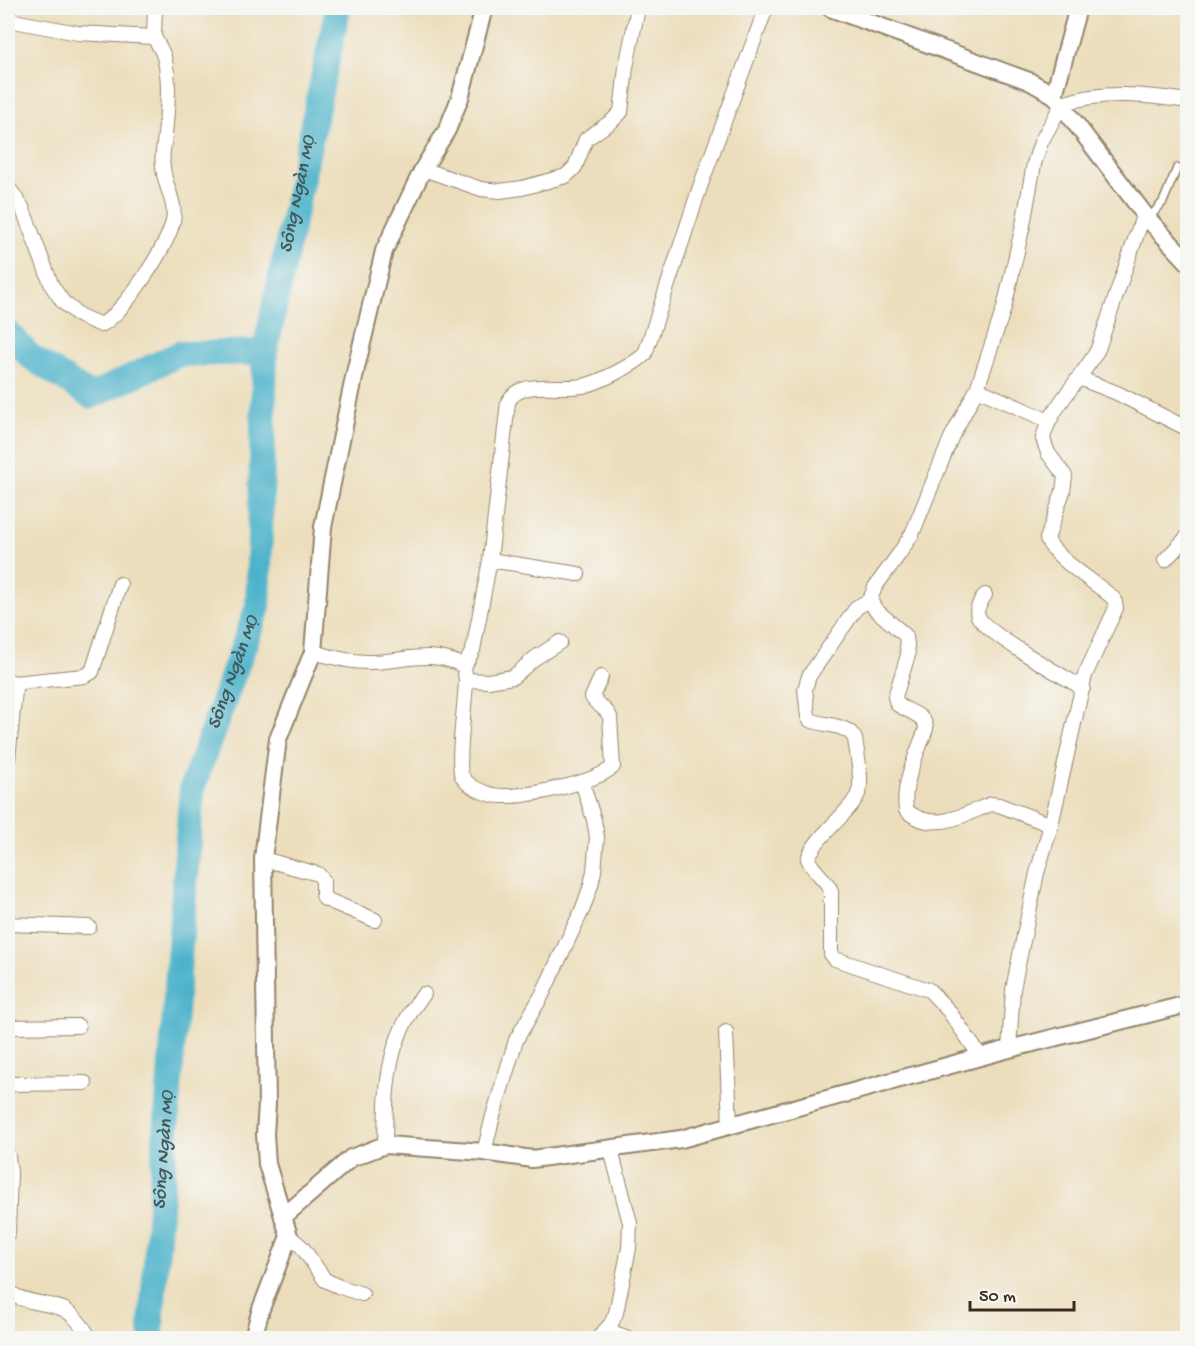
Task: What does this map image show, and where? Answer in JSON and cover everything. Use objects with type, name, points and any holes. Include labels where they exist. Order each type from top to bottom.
[{"type":"street","points":[[8,187],[22,207],[52,286],[63,302],[90,322],[101,325],[106,323],[127,300],[158,256],[174,219],[162,163],[167,110],[167,77],[164,56],[154,37],[155,8]]},
{"type":"street","points":[[362,1294],[325,1280],[302,1248],[289,1236],[267,1164],[263,859],[278,739],[313,652],[323,527],[356,368],[384,251],[423,169],[447,130],[460,98],[484,8]]},
{"type":"street","points":[[423,169],[481,189],[500,191],[522,188],[566,176],[575,167],[586,139],[612,121],[622,108],[626,67],[638,8]]},
{"type":"street","points":[[601,677],[592,697],[609,712],[614,763],[610,770],[582,783],[504,796],[494,795],[468,783],[461,773],[460,758],[465,673],[473,651],[490,560],[508,402],[515,392],[526,388],[586,385],[645,354],[701,184],[766,8]]},
{"type":"street","points":[[830,8],[1029,81],[1058,99],[1146,216],[1188,262]]},
{"type":"street","points":[[981,1057],[948,1010],[929,990],[835,959],[831,954],[831,891],[808,859],[815,843],[854,801],[860,787],[853,733],[810,720],[805,689],[809,676],[857,607],[870,600],[875,587],[912,534],[951,438],[977,389],[1004,308],[1021,236],[1034,164],[1058,99],[1078,8]]},
{"type":"street","points":[[8,20],[78,33],[154,37]]},
{"type":"street","points":[[1058,99],[1129,95],[1188,101]]},
{"type":"street","points":[[1009,1049],[1013,989],[1037,873],[1051,825],[1090,662],[1116,608],[1114,599],[1058,555],[1047,539],[1065,482],[1063,472],[1043,444],[1044,431],[1098,349],[1146,216]]},
{"type":"street","points":[[1079,378],[1117,393],[1188,429]]},
{"type":"street","points":[[977,389],[1049,421]]},
{"type":"street","points":[[1165,560],[1188,536]]},
{"type":"street","points":[[490,560],[578,574]]},
{"type":"street","points":[[8,759],[14,700],[10,681],[84,676],[92,672],[120,584]]},
{"type":"street","points":[[985,595],[977,613],[984,624],[1014,647],[1083,688]]},
{"type":"street","points":[[870,600],[875,609],[906,636],[908,655],[896,697],[897,704],[923,718],[926,724],[906,790],[906,810],[915,818],[936,822],[992,804],[1051,825]]},
{"type":"street","points":[[313,652],[342,660],[362,662],[426,655],[456,662],[465,673],[488,681],[513,677],[535,658],[560,642]]},
{"type":"street","points":[[484,1152],[516,1040],[542,995],[583,908],[591,885],[597,837],[582,783]]},
{"type":"street","points":[[263,859],[318,874],[323,880],[325,899],[375,920]]},
{"type":"street","points":[[8,924],[89,927]]},
{"type":"street","points":[[385,1145],[385,1100],[389,1067],[408,1014],[424,994]]},
{"type":"street","points":[[283,1217],[351,1158],[385,1145],[484,1152],[532,1159],[681,1139],[1009,1049],[1188,1004]]},
{"type":"street","points":[[8,1027],[78,1026]]},
{"type":"street","points":[[726,1032],[730,1125]]},
{"type":"street","points":[[8,1084],[85,1083]]},
{"type":"street","points":[[611,1150],[630,1223],[630,1239],[616,1313],[603,1334],[628,1338]]},
{"type":"street","points":[[8,1156],[10,1172],[8,1233]]},
{"type":"street","points":[[253,1338],[289,1236]]},
{"type":"street","points":[[9,1296],[47,1303],[67,1311],[85,1329],[90,1338]]},
{"type":"lane","points":[[1146,216],[1163,202],[1177,168]]},
{"type":"waterway","name":"Sông Ngàn Mọ","points":[[152,1338],[192,788],[258,607],[265,352],[338,8]]},
{"type":"waterway","points":[[8,333],[31,357],[91,396],[179,354],[265,352]]}]
